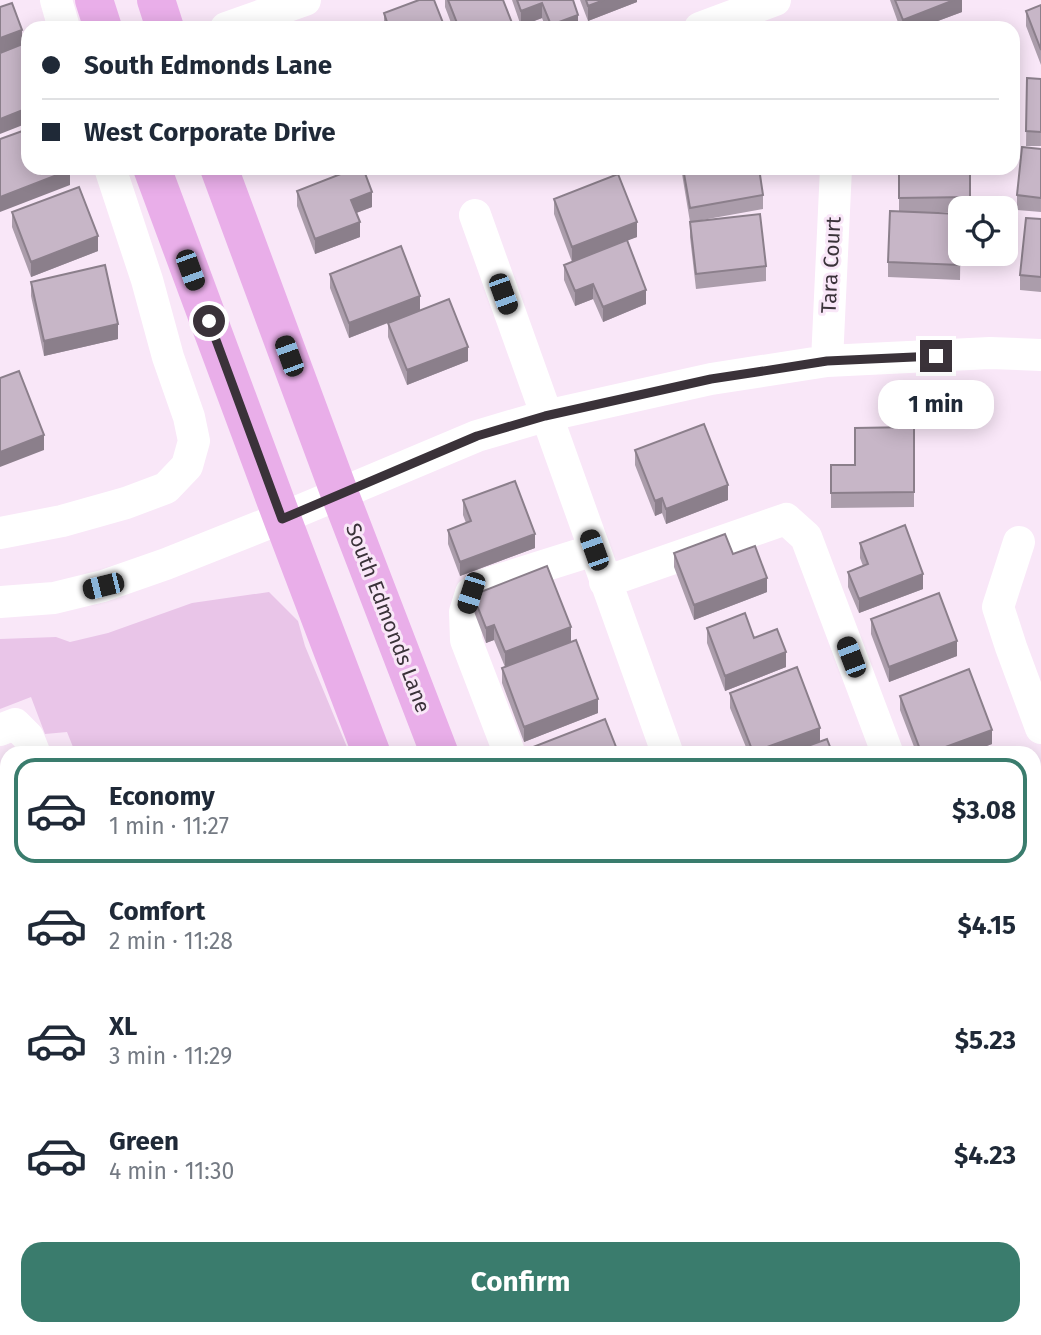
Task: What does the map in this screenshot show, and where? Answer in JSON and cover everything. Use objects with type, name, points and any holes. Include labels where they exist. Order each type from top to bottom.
[{"type":"main road","points":[[94,0],[101,21]]},
{"type":"main road","points":[[156,0],[163,21]]},
{"type":"main road","points":[[155,175],[370,746]]},
{"type":"main road","name":"South Edmonds Lane","points":[[222,175],[437,746]]},
{"type":"street","points":[[56,0],[63,21]]},
{"type":"street","points":[[719,21],[775,0]]},
{"type":"street","points":[[255,21],[293,12]]},
{"type":"street","points":[[0,533],[62,521],[126,503],[166,488],[187,466],[194,442],[189,417],[112,175]]},
{"type":"street","name":"Tara Court","points":[[827,361],[836,175]]},
{"type":"street","points":[[475,215],[665,746]]},
{"type":"street","points":[[0,602],[54,598],[103,586],[282,519],[339,492],[477,436],[545,416],[711,379],[827,361],[990,353],[1041,355]]},
{"type":"street","points":[[605,582],[786,519],[806,537],[885,746]]},
{"type":"street","points":[[1019,542],[998,607],[1041,728]]},
{"type":"street","points":[[507,746],[466,640],[465,612],[471,593],[486,584],[594,550]]},
{"type":"street","points":[[0,730],[15,724],[28,737],[32,746]]},
{"type":"shaded area","points":[[269,592],[298,621],[305,646],[347,746],[73,746],[67,732],[45,734],[31,697],[0,709],[0,639],[56,637],[70,642],[108,633],[192,603]]},
{"type":"building","points":[[419,0],[434,0],[442,21],[387,21],[384,13]]},
{"type":"building","points":[[448,0],[503,0],[511,21],[456,21]]},
{"type":"building","points":[[517,0],[573,0],[578,15],[562,21],[549,21],[542,3],[521,11]]},
{"type":"building","points":[[586,0],[604,0],[588,6]]},
{"type":"building","points":[[895,0],[954,0],[903,20]]},
{"type":"building","points":[[12,3],[21,30],[0,38],[0,7]]},
{"type":"building","points":[[1041,5],[1041,50],[1026,11]]},
{"type":"building","points":[[21,45],[21,111],[0,119],[0,53]]},
{"type":"building","points":[[1027,78],[1041,79],[1041,132],[1026,131]]},
{"type":"building","points":[[21,132],[21,175],[57,175],[0,197],[0,139]]},
{"type":"building","points":[[1022,147],[1041,149],[1041,198],[1017,195]]},
{"type":"building","points":[[338,175],[366,175],[372,192],[351,200],[360,222],[315,239],[297,191]]},
{"type":"building","points":[[618,175],[637,222],[572,247],[554,199]]},
{"type":"building","points":[[684,175],[760,175],[763,195],[690,208]]},
{"type":"building","points":[[899,175],[970,175],[970,196],[899,198]]},
{"type":"building","points":[[79,187],[98,236],[31,262],[12,212]]},
{"type":"building","points":[[890,211],[948,213],[948,264],[888,262]]},
{"type":"building","points":[[760,214],[766,266],[696,274],[690,222]]},
{"type":"building","points":[[1026,218],[1041,219],[1041,277],[1020,275]]},
{"type":"building","points":[[627,240],[646,290],[603,307],[593,284],[575,291],[564,265]]},
{"type":"building","points":[[401,246],[420,296],[349,323],[330,274]]},
{"type":"building","points":[[105,265],[118,324],[44,341],[31,282]]},
{"type":"building","points":[[449,299],[468,347],[407,370],[388,323]]},
{"type":"building","points":[[19,371],[44,435],[0,452],[0,378]]},
{"type":"building","points":[[704,424],[728,485],[666,509],[662,498],[655,501],[635,450]]},
{"type":"building","points":[[914,427],[914,492],[831,493],[831,465],[855,465],[855,428]]},
{"type":"building","points":[[515,481],[535,534],[460,562],[448,530],[471,521],[463,500]]},
{"type":"building","points":[[905,525],[923,574],[859,599],[848,572],[868,564],[860,543]]},
{"type":"building","points":[[725,534],[733,554],[755,546],[767,578],[694,605],[674,553]]},
{"type":"building","points":[[547,566],[571,627],[505,652],[494,625],[486,628],[473,595]]},
{"type":"building","points":[[939,593],[957,641],[889,667],[871,619]]},
{"type":"building","points":[[745,613],[754,638],[777,629],[786,652],[725,676],[707,628]]},
{"type":"building","points":[[576,640],[598,699],[524,727],[502,668]]},
{"type":"building","points":[[797,667],[820,728],[770,746],[751,746],[730,693]]},
{"type":"building","points":[[969,669],[992,730],[948,746],[919,746],[900,696]]},
{"type":"building","points":[[605,719],[616,746],[536,746]]},
{"type":"building","points":[[827,739],[830,746],[808,746]]},
{"type":"route","points":[[209,321],[282,519],[339,492],[477,436],[545,416],[711,379],[827,361],[936,356]]}]
